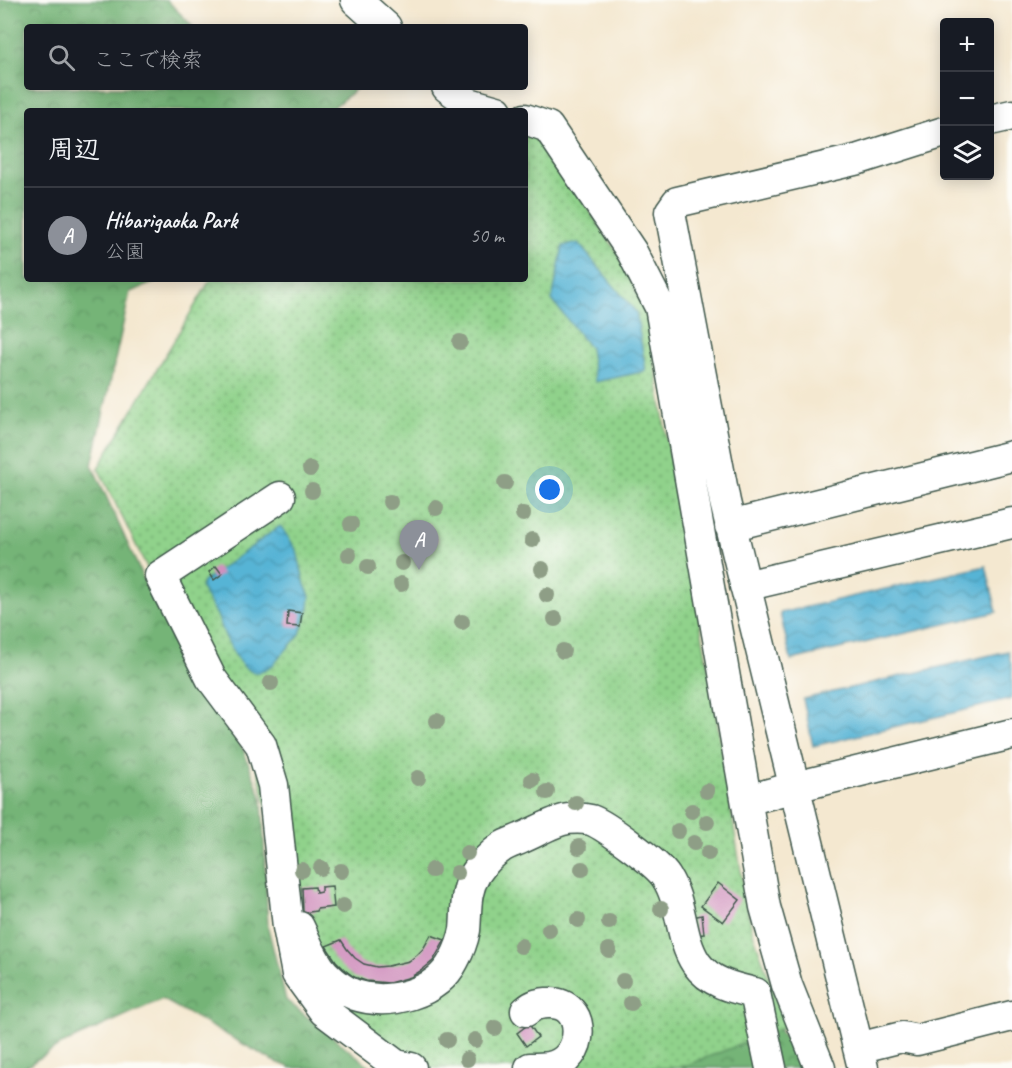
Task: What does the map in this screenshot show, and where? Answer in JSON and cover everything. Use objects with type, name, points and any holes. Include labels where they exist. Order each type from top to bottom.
[{"type":"street","points":[[356,0],[383,24]]},
{"type":"street","points":[[451,90],[469,103],[487,108]]},
{"type":"street","points":[[994,119],[1012,115]]},
{"type":"street","points":[[528,120],[548,126],[632,252],[660,307],[765,907],[788,985],[820,1068]]},
{"type":"street","points":[[940,134],[859,159],[677,202],[670,212],[730,526],[861,1058],[903,1037],[917,1040],[1012,1016]]},
{"type":"street","points":[[730,526],[1012,456]]},
{"type":"street","points":[[280,497],[160,576],[211,678],[261,745],[273,785],[288,927],[297,974],[324,1011],[396,1065],[411,1068]]},
{"type":"street","points":[[745,586],[1012,523]]},
{"type":"street","points":[[747,800],[1012,734]]},
{"type":"street","points":[[288,927],[299,927],[319,967],[339,987],[354,995],[380,999],[402,997],[417,992],[442,976],[453,963],[465,931],[468,892],[475,874],[491,857],[502,847],[565,819],[580,818],[592,821],[618,837],[666,876],[674,893],[687,942],[696,963],[714,980],[755,993],[771,1068]]},
{"type":"street","points":[[526,1011],[534,1004],[560,1004],[568,1009],[578,1024],[574,1050],[568,1058],[550,1067],[530,1068]]},
{"type":"green space","points":[[0,0],[167,0],[190,24],[24,24],[24,90],[354,90],[333,108],[24,108],[24,282],[155,282],[130,292],[92,465],[145,582],[193,678],[243,749],[262,799],[268,928],[286,1000],[372,1068],[292,1068],[274,1061],[162,999],[60,1045],[24,1068],[0,1068]]},
{"type":"green space","points":[[532,134],[553,156],[619,255],[648,319],[746,903],[752,930],[786,1027],[679,1068],[389,1068],[318,1018],[253,751],[202,679],[98,468],[209,282],[528,282],[528,135]]},
{"type":"green space","points":[[773,1022],[800,1057],[802,1068],[627,1068]]},
{"type":"water","points":[[578,243],[636,312],[646,371],[595,382],[590,348],[552,300],[563,246]]},
{"type":"water","points":[[280,526],[297,551],[310,596],[309,607],[300,634],[273,665],[259,673],[252,672],[244,667],[235,655],[217,615],[201,588],[203,582]]},
{"type":"water","points":[[986,566],[997,612],[791,660],[780,613]]},
{"type":"water","points":[[1008,651],[1012,669],[1012,699],[813,746],[803,699]]},
{"type":"building","points":[[429,523],[438,541],[426,547],[418,529]]},
{"type":"building","points":[[216,566],[222,574],[214,580],[209,572]]},
{"type":"building","points":[[288,611],[302,613],[300,627],[287,626]]},
{"type":"building","points":[[718,883],[740,900],[723,922],[701,906]]},
{"type":"building","points":[[332,886],[334,907],[303,913],[302,888],[315,887],[316,893],[321,892],[321,887]]},
{"type":"building","points":[[702,915],[704,934],[695,935],[692,917]]},
{"type":"building","points":[[431,935],[445,940],[433,961],[411,977],[389,983],[366,981],[354,977],[336,961],[326,946],[341,940],[355,958],[364,964],[377,967],[388,966],[409,961],[423,949]]},
{"type":"building","points":[[529,1024],[538,1037],[526,1046],[517,1033]]},
{"type":"place","name":"Hibarigaoka Park","points":[[419,570]]}]
